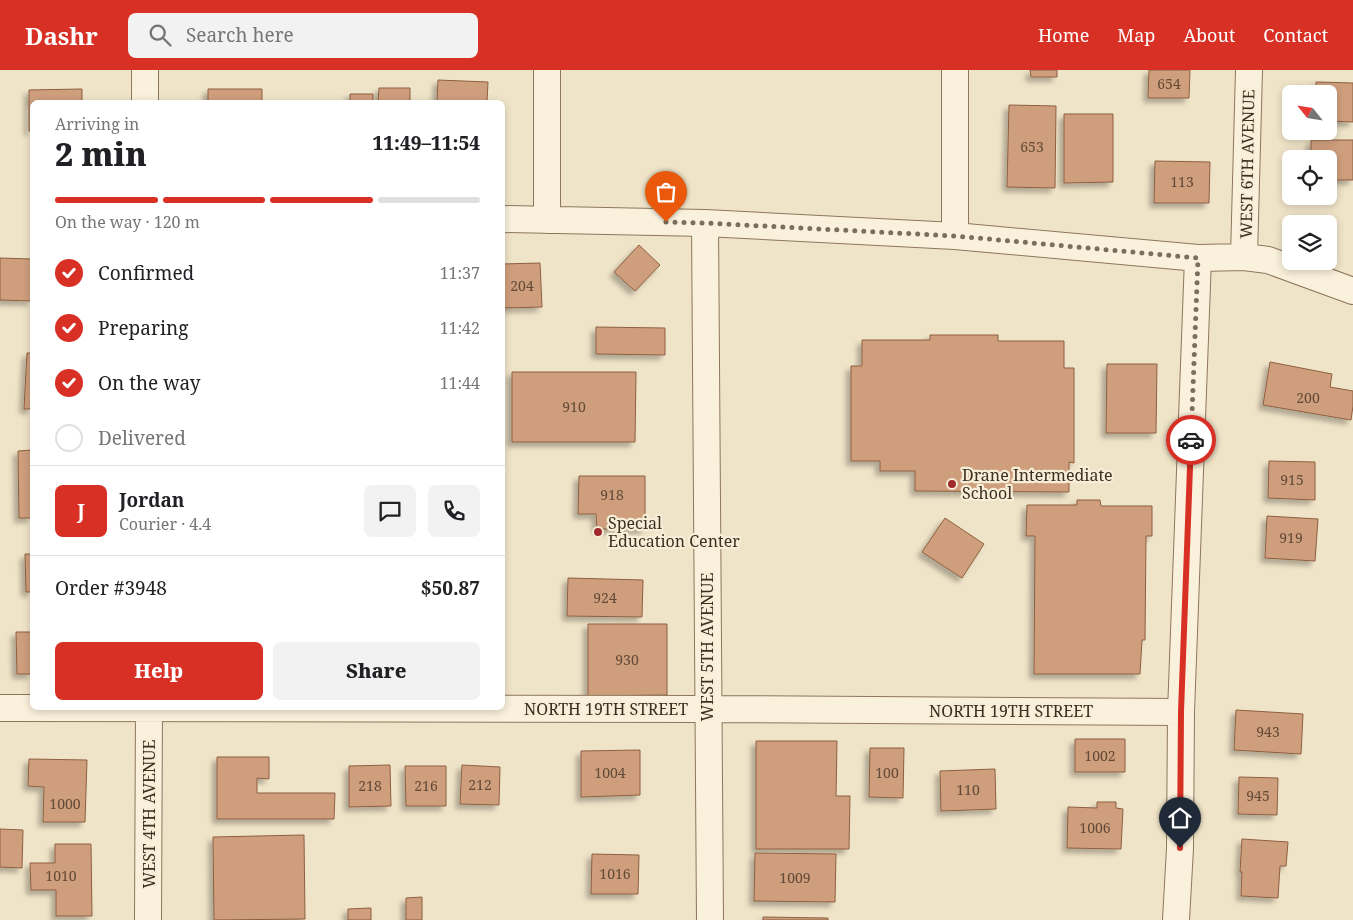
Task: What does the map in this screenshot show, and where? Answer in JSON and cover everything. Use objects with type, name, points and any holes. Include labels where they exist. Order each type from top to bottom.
[{"type":"street","points":[[145,70],[145,100]]},
{"type":"street","points":[[547,70],[547,220]]},
{"type":"street","points":[[955,70],[955,236]]},
{"type":"street","name":"WEST 6TH AVENUE","points":[[1244,257],[1249,70]]},
{"type":"street","points":[[505,219],[705,223],[955,236],[1198,258],[1244,257],[1268,260],[1353,291]]},
{"type":"street","name":"WEST 5TH AVENUE","points":[[705,223],[710,920]]},
{"type":"street","points":[[1176,920],[1180,848],[1181,712],[1198,258]]},
{"type":"street","name":"NORTH 19TH STREET","points":[[0,708],[30,708]]},
{"type":"street","name":"NORTH 19TH STREET","points":[[505,709],[1181,712]]},
{"type":"street","name":"WEST 4TH AVENUE","points":[[148,920],[149,710]]},
{"type":"building","points":[[1030,70],[1057,70],[1057,77],[1031,77]]},
{"type":"building","points":[[1149,70],[1190,70],[1189,98],[1148,98]]},
{"type":"building","points":[[438,80],[488,82],[487,100],[437,100]]},
{"type":"building","points":[[1316,82],[1353,83],[1353,122],[1338,121],[1338,85],[1316,85]]},
{"type":"building","points":[[379,88],[410,88],[410,100],[378,100]]},
{"type":"building","points":[[82,89],[82,100],[30,100],[29,131],[29,90]]},
{"type":"building","points":[[208,89],[262,89],[262,100],[208,100]]},
{"type":"building","points":[[350,94],[373,94],[373,100],[350,100]]},
{"type":"building","points":[[1009,105],[1056,106],[1055,188],[1007,187]]},
{"type":"building","points":[[1064,114],[1113,114],[1113,182],[1064,183]]},
{"type":"building","points":[[1311,140],[1353,140],[1353,180],[1337,180],[1337,150],[1311,150]]},
{"type":"building","points":[[1155,161],[1210,162],[1209,203],[1154,203]]},
{"type":"building","points":[[639,245],[660,265],[635,291],[614,272]]},
{"type":"building","points":[[0,258],[30,259],[30,301],[0,300]]},
{"type":"building","points":[[540,263],[542,307],[505,308],[505,264]]},
{"type":"building","points":[[596,327],[665,328],[665,355],[596,354]]},
{"type":"building","points":[[930,335],[998,335],[998,341],[1064,341],[1064,368],[1074,368],[1074,463],[1069,462],[1069,492],[915,491],[915,471],[880,471],[880,461],[851,461],[851,366],[862,366],[862,340],[930,340]]},
{"type":"building","points":[[27,353],[30,353],[30,409],[24,409]]},
{"type":"building","points":[[1270,362],[1332,374],[1330,387],[1353,391],[1351,420],[1263,405]]},
{"type":"building","points":[[1107,364],[1157,364],[1156,433],[1106,433]]},
{"type":"building","points":[[512,372],[636,372],[635,442],[512,442]]},
{"type":"building","points":[[30,450],[30,518],[19,518],[18,451]]},
{"type":"building","points":[[1269,461],[1315,462],[1315,500],[1268,498]]},
{"type":"building","points":[[579,476],[645,476],[645,529],[597,529],[596,514],[578,514]]},
{"type":"building","points":[[1077,500],[1100,500],[1101,506],[1152,506],[1152,536],[1146,536],[1145,640],[1142,640],[1140,674],[1034,674],[1035,536],[1026,536],[1027,505],[1077,505]]},
{"type":"building","points":[[1267,516],[1318,519],[1315,561],[1265,558]]},
{"type":"building","points":[[945,518],[984,544],[962,578],[922,552]]},
{"type":"building","points":[[25,554],[30,554],[30,592],[26,592]]},
{"type":"building","points":[[568,578],[643,580],[642,617],[567,616]]},
{"type":"building","points":[[588,624],[667,624],[667,695],[588,696]]},
{"type":"building","points":[[16,632],[30,632],[30,674],[17,674]]},
{"type":"building","points":[[1236,710],[1303,714],[1301,754],[1234,750]]},
{"type":"building","points":[[1075,739],[1125,739],[1125,772],[1075,772]]},
{"type":"building","points":[[756,741],[837,741],[836,796],[850,796],[849,849],[756,849]]},
{"type":"building","points":[[870,748],[904,748],[903,798],[869,797]]},
{"type":"building","points":[[640,750],[640,795],[581,797],[581,751]]},
{"type":"building","points":[[217,757],[269,757],[269,779],[257,778],[257,793],[335,793],[334,819],[217,819]]},
{"type":"building","points":[[29,759],[87,760],[85,822],[43,822],[44,787],[28,786]]},
{"type":"building","points":[[390,765],[391,806],[349,807],[349,766]]},
{"type":"building","points":[[462,765],[500,767],[499,805],[460,804]]},
{"type":"building","points":[[405,766],[446,766],[446,806],[406,806]]},
{"type":"building","points":[[995,769],[996,809],[941,811],[940,771]]},
{"type":"building","points":[[1239,777],[1278,778],[1277,815],[1238,814]]},
{"type":"building","points":[[1097,802],[1116,802],[1116,808],[1123,809],[1121,849],[1067,848],[1068,807],[1097,808]]},
{"type":"building","points":[[0,829],[23,830],[22,868],[0,867]]},
{"type":"building","points":[[304,835],[305,919],[214,920],[213,837]]},
{"type":"building","points":[[1242,839],[1288,842],[1286,866],[1280,866],[1278,898],[1241,896]]},
{"type":"building","points":[[55,844],[91,844],[92,916],[56,916],[56,890],[31,890],[30,863],[55,863]]},
{"type":"building","points":[[755,853],[836,854],[835,902],[754,901]]},
{"type":"building","points":[[592,854],[639,855],[638,894],[591,894]]},
{"type":"building","points":[[422,897],[422,920],[406,920],[406,898]]},
{"type":"building","points":[[371,908],[371,920],[348,920],[348,909]]},
{"type":"building","points":[[763,917],[828,918],[828,920],[763,920]]},
{"type":"way so far","points":[[666,222],[955,236],[1198,258],[1191,440]]},
{"type":"place","name":"Drane Intermediate School","points":[[952,484]]},
{"type":"place","name":"Special Education Center","points":[[598,532]]},
{"type":"route","points":[[1180,848],[1181,712],[1191,440]]}]
